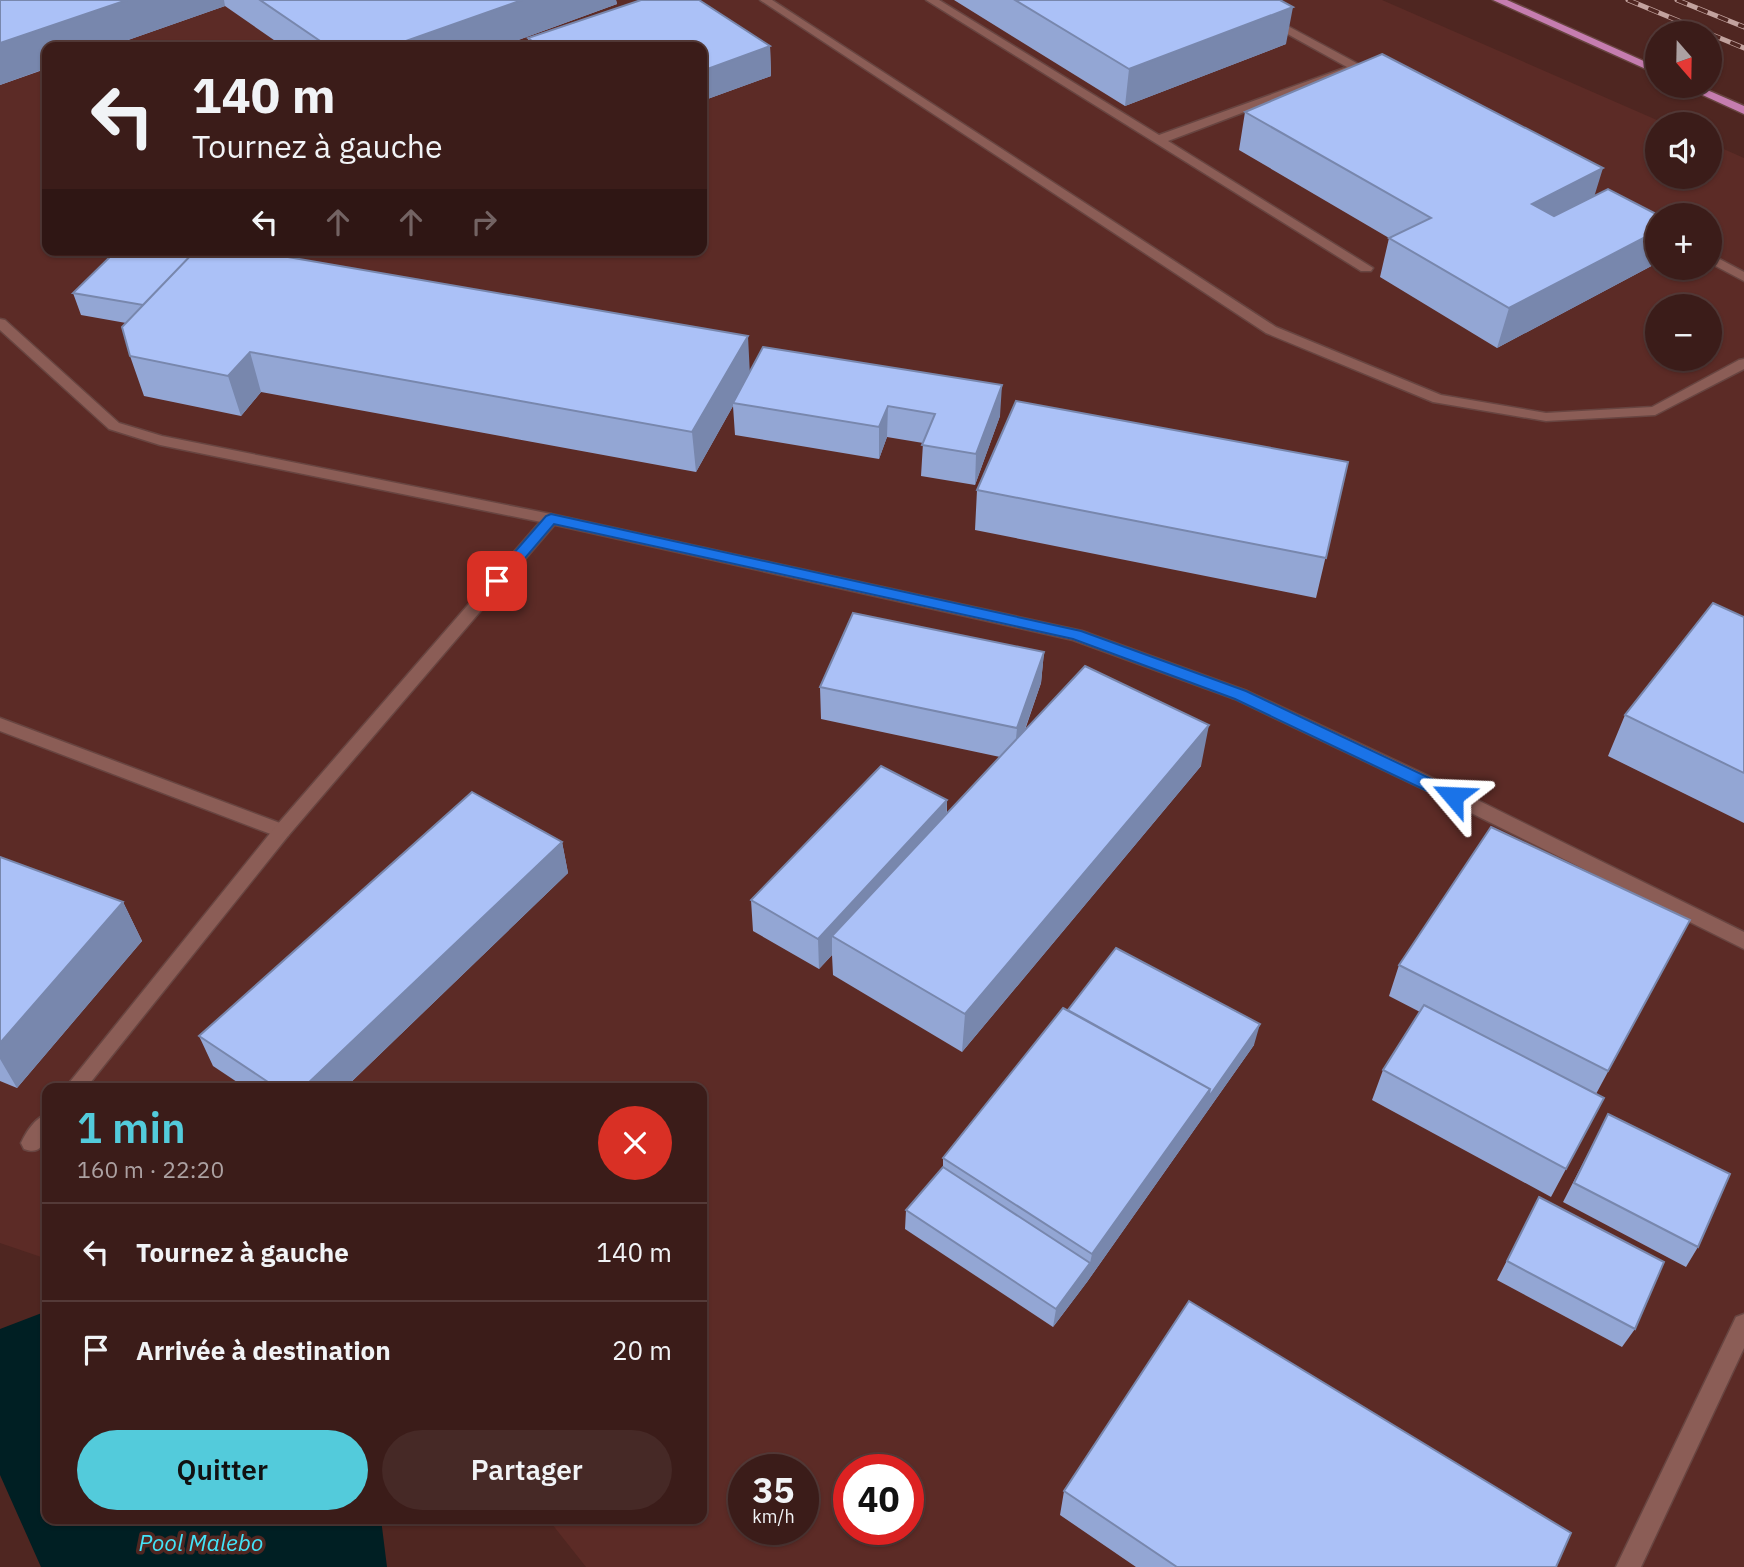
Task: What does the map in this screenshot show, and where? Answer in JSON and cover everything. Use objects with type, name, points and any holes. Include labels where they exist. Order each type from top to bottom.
[{"type":"main road","points":[[1498,0],[1645,66]]},
{"type":"main road","points":[[1716,98],[1744,110]]},
{"type":"street","points":[[765,0],[1271,330],[1438,399],[1546,417],[1655,411],[1744,363]]},
{"type":"street","points":[[931,0],[1366,268]]},
{"type":"street","points":[[1231,0],[1380,80]]},
{"type":"street","points":[[1158,140],[1356,67]]},
{"type":"street","points":[[1722,264],[1744,276]]},
{"type":"street","points":[[1,326],[114,426],[160,439],[551,519],[1076,635],[1241,695],[1744,941]]},
{"type":"street","points":[[79,1083],[282,831],[551,519]]},
{"type":"street","points":[[0,724],[282,831]]},
{"type":"street","points":[[31,1143],[42,1129]]},
{"type":"street","points":[[1628,1567],[1744,1324]]},
{"type":"shaded area","points":[[0,0],[1382,0],[1645,115],[1645,189],[1722,189],[1722,148],[1744,158],[1744,1567],[586,1567],[552,1524],[707,1524],[707,1083],[42,1083],[42,1257],[0,1243]]},
{"type":"water","name":"Pool Malebo","points":[[42,1313],[42,1524],[382,1524],[387,1567],[41,1567],[0,1475],[0,1329]]},
{"type":"building","points":[[0,0],[127,0],[0,43]]},
{"type":"building","points":[[260,0],[522,0],[403,42],[322,42]]},
{"type":"building","points":[[641,0],[699,0],[770,46],[707,69],[707,42],[533,42],[528,38]]},
{"type":"building","points":[[1015,0],[1280,0],[1293,7],[1129,69]]},
{"type":"building","points":[[1382,54],[1603,168],[1532,204],[1554,216],[1608,189],[1645,208],[1645,237],[1509,308],[1389,238],[1431,218],[1245,112]]},
{"type":"building","points":[[111,256],[190,256],[143,305],[73,293]]},
{"type":"building","points":[[190,256],[282,256],[748,336],[692,432],[250,352],[228,376],[130,356],[122,327]]},
{"type":"building","points":[[763,347],[1002,385],[976,454],[922,445],[935,414],[888,406],[879,427],[733,403]]},
{"type":"building","points":[[1016,401],[1348,462],[1326,558],[977,490]]},
{"type":"building","points":[[1713,603],[1744,617],[1744,773],[1625,715]]},
{"type":"building","points":[[853,613],[1044,652],[1017,728],[820,687]]},
{"type":"building","points":[[1085,666],[1209,725],[965,1014],[832,936]]},
{"type":"building","points":[[881,766],[947,800],[818,939],[751,900]]},
{"type":"building","points":[[472,792],[562,842],[308,1083],[270,1083],[199,1036]]},
{"type":"building","points":[[1491,827],[1690,920],[1608,1071],[1399,965]]},
{"type":"building","points":[[0,857],[123,902],[0,1043]]},
{"type":"building","points":[[1116,948],[1260,1024],[1208,1098],[1210,1089],[1068,1010]]},
{"type":"building","points":[[1424,1005],[1604,1098],[1566,1169],[1383,1070]]},
{"type":"building","points":[[1063,1008],[1210,1089],[1092,1254],[943,1158]]},
{"type":"building","points":[[1608,1114],[1730,1174],[1698,1247],[1574,1183]]},
{"type":"building","points":[[943,1167],[1090,1263],[1056,1309],[906,1210]]},
{"type":"building","points":[[1539,1197],[1664,1262],[1635,1329],[1507,1261]]},
{"type":"building","points":[[1189,1301],[1571,1533],[1556,1567],[1177,1567],[1064,1491]]},
{"type":"railway","points":[[1628,0],[1679,21]]},
{"type":"railway","points":[[1677,0],[1744,27]]},
{"type":"railway","points":[[1722,39],[1744,48]]},
{"type":"route","points":[[497,581],[551,519],[1076,635],[1241,695],[1453,796]]}]
